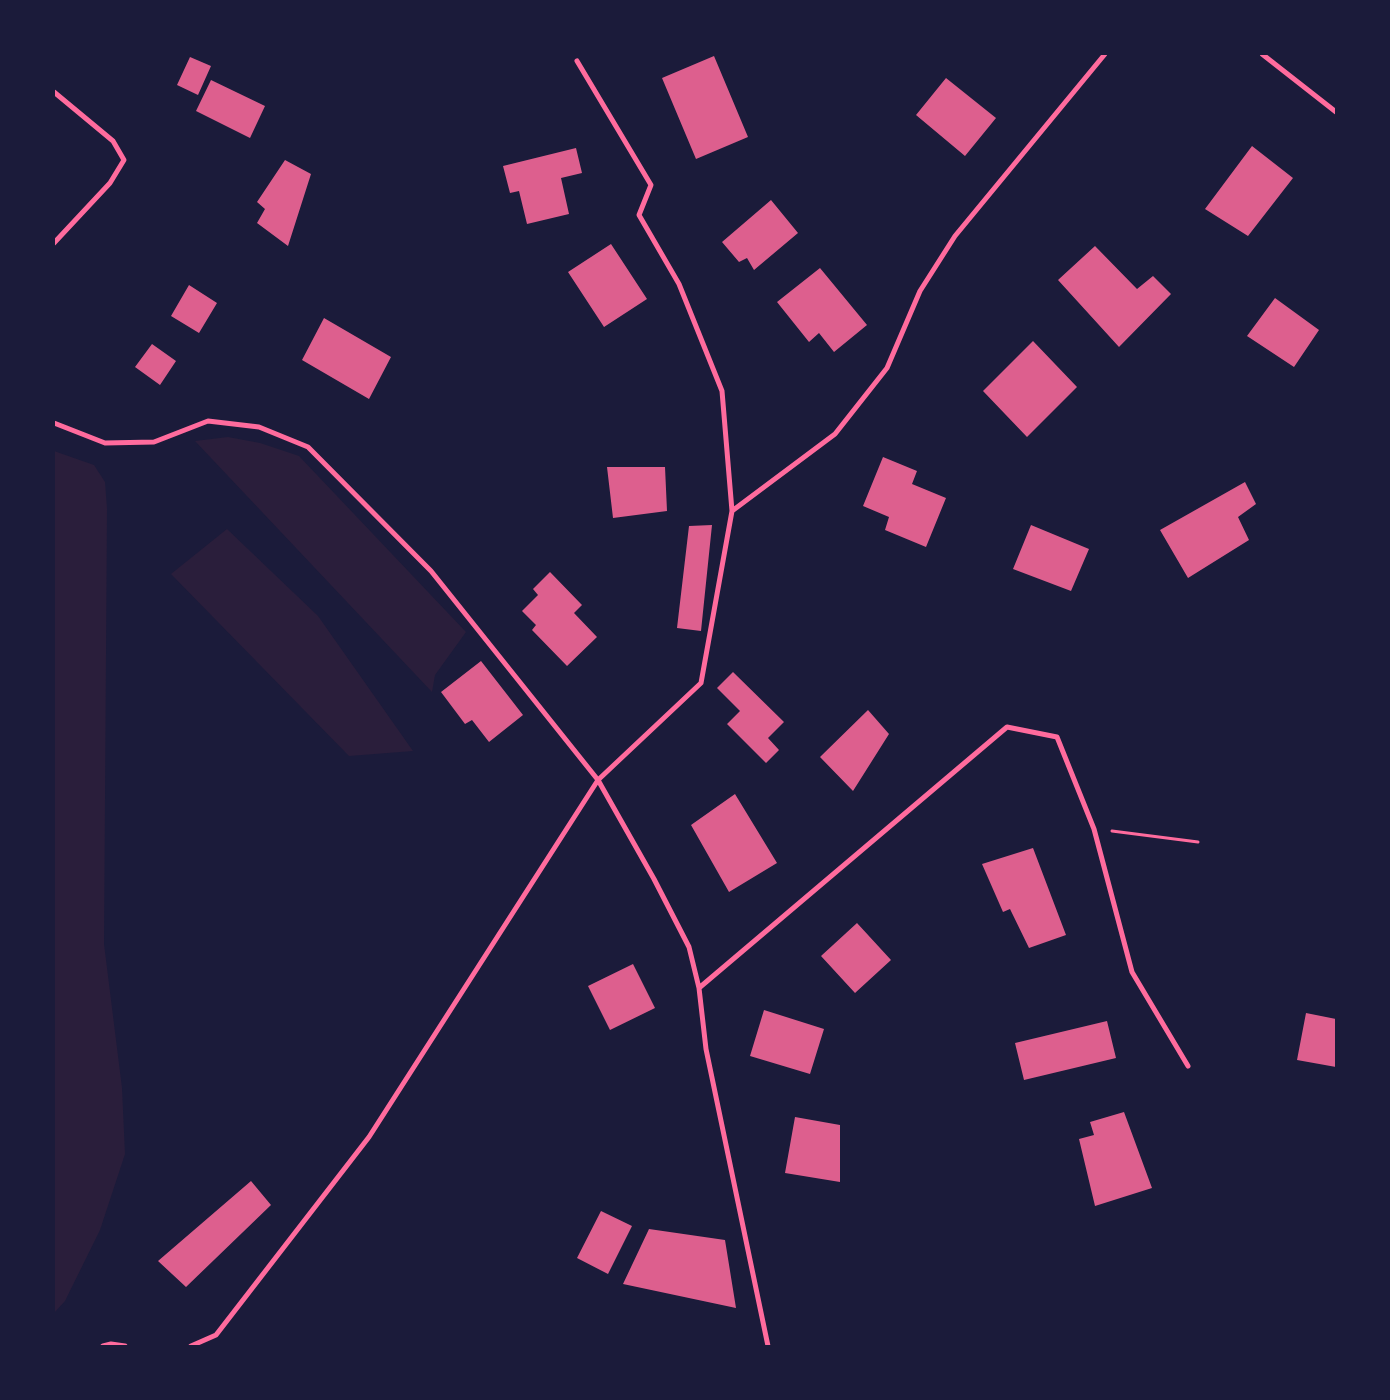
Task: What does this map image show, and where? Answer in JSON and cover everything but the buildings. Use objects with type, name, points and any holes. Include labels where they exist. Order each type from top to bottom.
[{"type":"street","points":[[732,511],[835,434],[887,368],[920,291],[955,236],[1105,54]]},
{"type":"street","points":[[1262,54],[1336,112]]},
{"type":"street","points":[[191,1346],[216,1335],[369,1138],[598,780],[701,683],[732,511],[722,391],[679,284],[639,215],[651,185],[577,61]]},
{"type":"street","points":[[54,92],[113,141],[124,160],[110,183],[54,242]]},
{"type":"street","points":[[54,423],[105,443],[154,442],[208,421],[259,427],[308,447],[431,571],[598,780],[654,879],[688,947],[699,988],[706,1049],[768,1346]]},
{"type":"street","points":[[699,988],[1008,727],[1057,737],[1094,829],[1132,972],[1188,1066]]},
{"type":"street","points":[[103,1346],[111,1344],[125,1346]]},
{"type":"path","points":[[1094,829],[1198,842]]},
{"type":"shaded area","points":[[228,437],[260,443],[299,456],[466,632],[435,675],[432,692],[195,441]]},
{"type":"shaded area","points":[[54,451],[94,465],[105,482],[107,509],[104,944],[122,1088],[125,1154],[100,1230],[65,1301],[54,1313]]},
{"type":"shaded area","points":[[227,529],[318,616],[413,751],[349,756],[171,574]]}]
